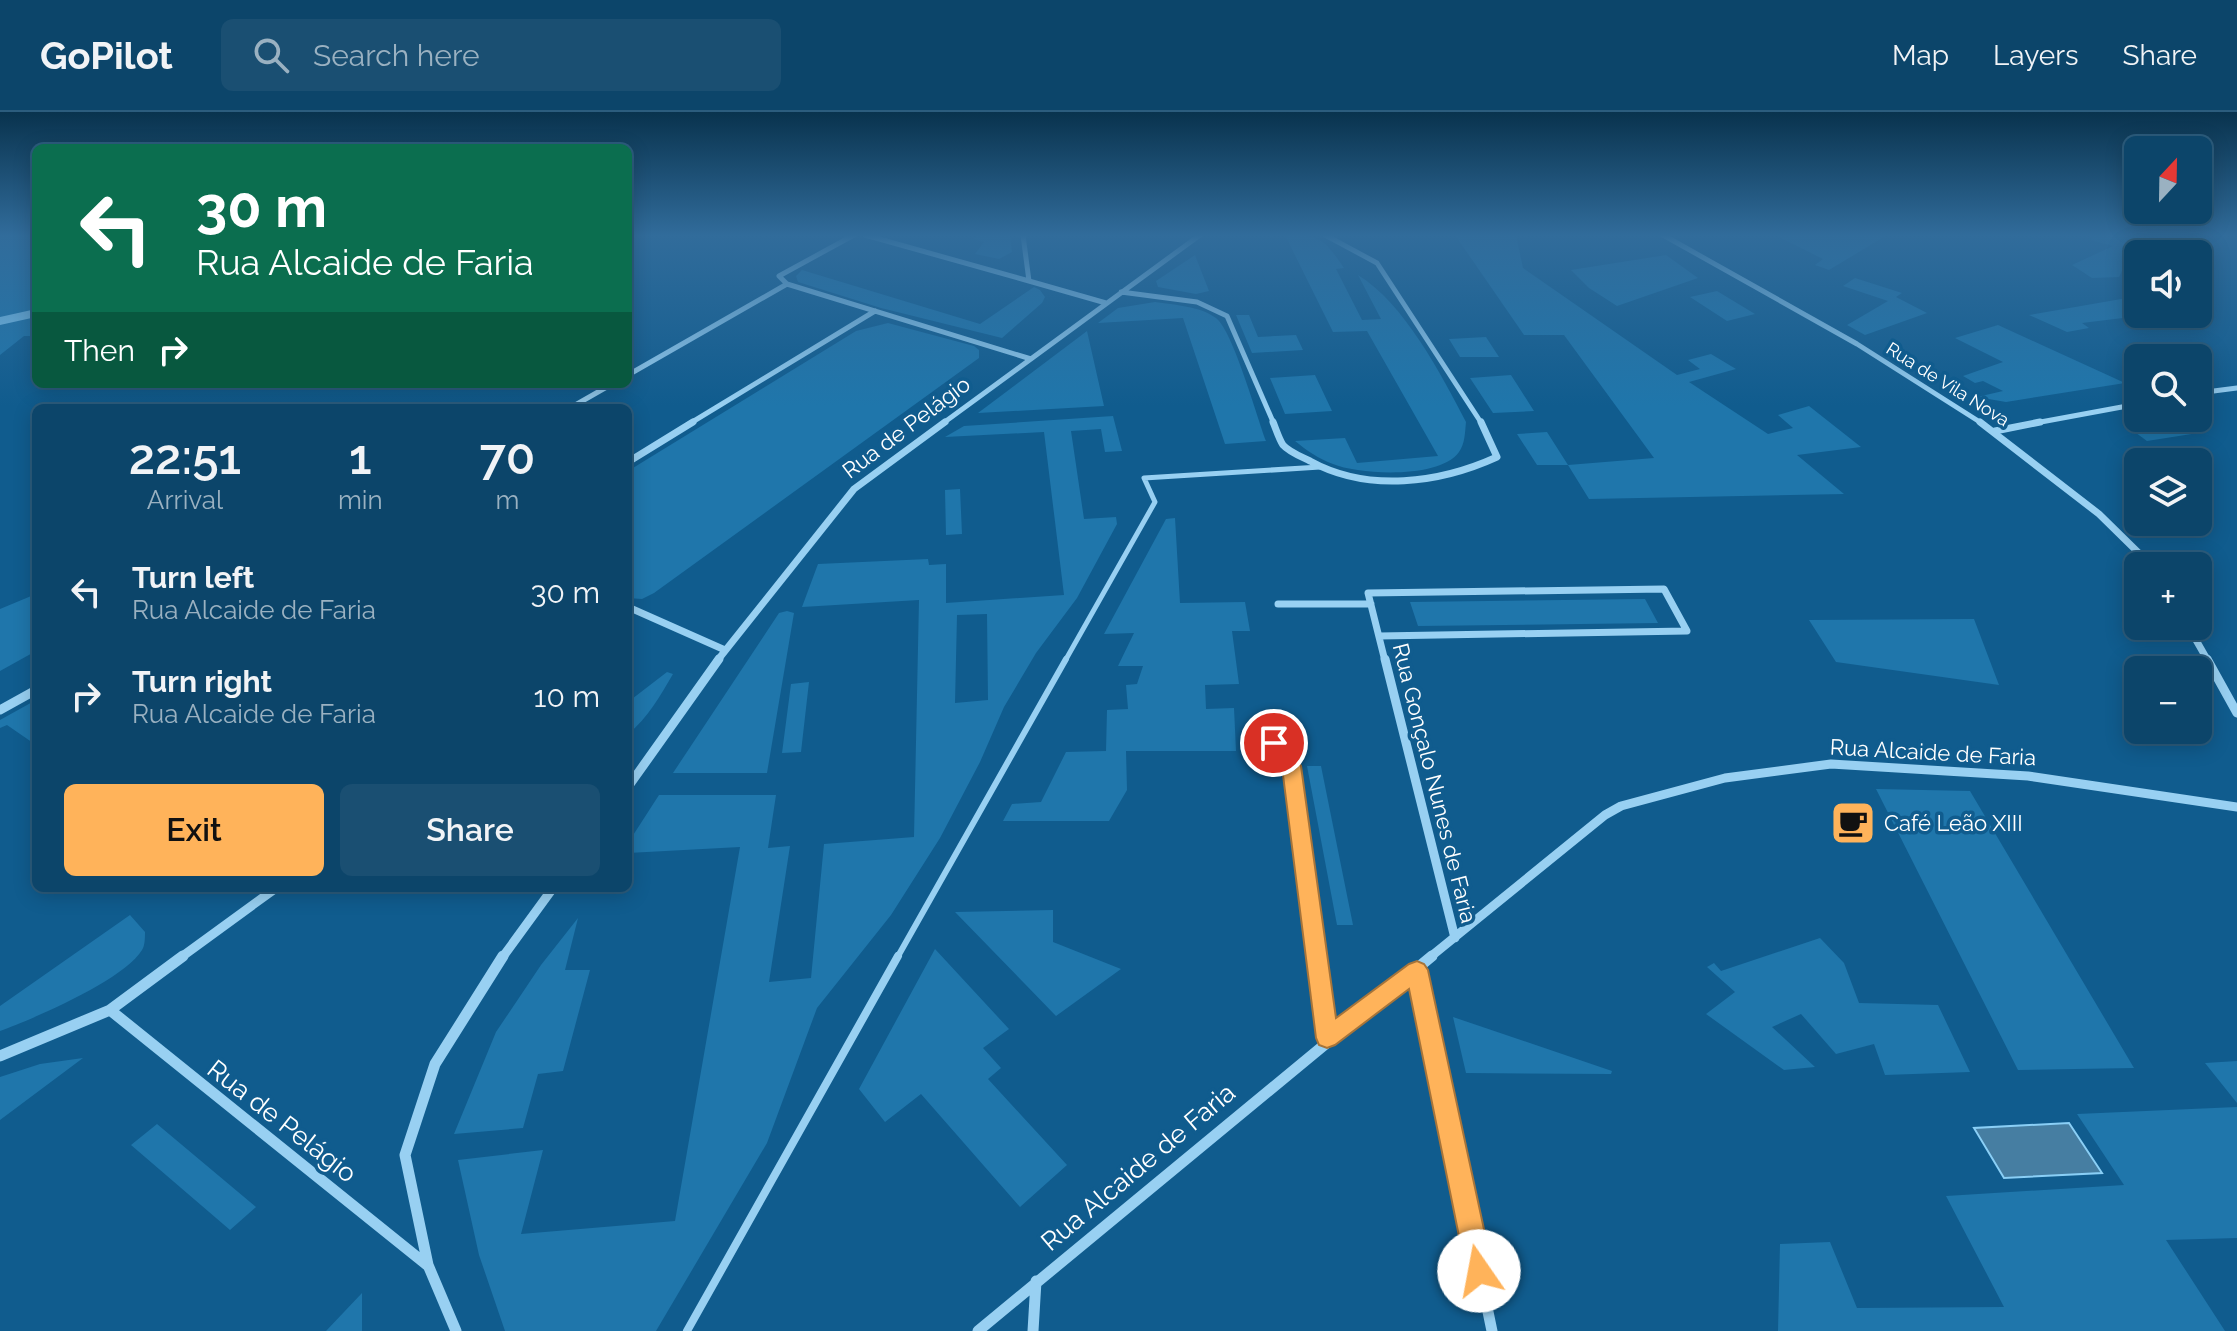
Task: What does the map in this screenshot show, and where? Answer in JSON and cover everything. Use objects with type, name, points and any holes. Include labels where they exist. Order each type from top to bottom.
[{"type":"street","points":[[632,373],[773,292]]},
{"type":"street","name":"Rua de Pelágio","points":[[813,292],[1031,359]]},
{"type":"street","points":[[1067,292],[1106,303]]},
{"type":"street","points":[[1121,292],[1197,302],[1227,316],[1284,447],[1320,467],[1371,480],[1419,481],[1466,471],[1497,457],[1490,437],[1396,292]]},
{"type":"street","name":"Rua de Pelágio","points":[[632,782],[725,650],[854,489],[1121,292]]},
{"type":"street","name":"Rua de Vila Nova","points":[[1762,292],[1922,384],[1995,431],[2107,518],[2139,552]]},
{"type":"street","points":[[632,460],[875,311]]},
{"type":"street","points":[[577,404],[605,388]]},
{"type":"street","points":[[2212,391],[2237,388]]},
{"type":"street","points":[[1995,431],[2124,407]]},
{"type":"street","name":"Rua Gonçalo Nunes de Faria","points":[[1379,636],[1687,631],[1664,589],[1368,593],[1455,938]]},
{"type":"street","name":"Rua Gonçalo Nunes de Faria","points":[[1278,604],[1371,604]]},
{"type":"street","points":[[632,609],[725,650]]},
{"type":"street","points":[[2196,640],[2237,713]]},
{"type":"street","points":[[0,710],[32,692]]},
{"type":"street","points":[[1274,743],[1291,766],[1327,1038]]},
{"type":"street","name":"Rua Alcaide de Faria","points":[[978,1331],[1327,1038],[1417,970],[1605,815],[1621,806],[1725,778],[1831,764],[2028,776],[2237,807]]},
{"type":"street","points":[[632,772],[639,773]]},
{"type":"street","points":[[0,1056],[110,1010],[271,892]]},
{"type":"street","name":"Rua de Pelágio","points":[[456,1331],[428,1265],[405,1155],[435,1064],[493,970],[550,892]]},
{"type":"street","points":[[1417,970],[1492,1331]]},
{"type":"street","name":"Rua de Pelágio","points":[[110,1010],[428,1265]]},
{"type":"street","points":[[1033,1331],[1036,1281]]},
{"type":"lane","points":[[687,1331],[1155,502],[1144,478],[1320,467]]},
{"type":"shaded area","points":[[0,292],[32,292],[32,336],[24,336],[0,355]]},
{"type":"shaded area","points":[[830,292],[874,292],[980,324],[1027,292],[1041,292],[1045,297],[1002,338]]},
{"type":"shaded area","points":[[1313,292],[1348,292],[1362,320],[1381,319],[1367,292],[1380,292],[1420,341],[1466,422],[1459,452],[1449,461],[1418,471],[1361,471],[1328,462],[1295,441],[1345,438],[1357,463],[1438,456],[1367,331],[1333,332]]},
{"type":"shaded area","points":[[1494,292],[1557,292],[1677,375],[1700,369],[1688,360],[1711,354],[1736,369],[1689,382],[1768,434],[1793,428],[1778,415],[1809,406],[1861,447],[1797,455],[1844,494],[1589,499],[1568,465],[1654,458],[1564,335],[1524,335]]},
{"type":"shaded area","points":[[1595,292],[1658,292],[1617,306]]},
{"type":"shaded area","points":[[1718,292],[1755,314],[1727,321],[1690,297]]},
{"type":"shaded area","points":[[1861,292],[1899,292],[1902,293],[1896,297],[1927,313],[1865,335],[1847,325],[1888,301]]},
{"type":"shaded area","points":[[2124,299],[2124,318],[2082,323],[2089,328],[2067,332],[2029,315]]},
{"type":"shaded area","points":[[1155,302],[1202,311],[1216,318],[1223,326],[1237,356],[1266,441],[1225,444],[1183,318],[1098,323],[1118,308]]},
{"type":"shaded area","points":[[1236,315],[1249,315],[1258,337],[1296,335],[1303,350],[1252,353]]},
{"type":"shaded area","points":[[888,323],[974,346],[979,350],[979,358],[654,593],[642,599],[632,598],[632,469],[856,331]]},
{"type":"shaded area","points":[[1998,325],[2124,383],[2006,402],[1977,397],[2003,391],[1963,376],[2003,362],[1955,338]]},
{"type":"shaded area","points":[[1087,331],[1104,406],[978,413]]},
{"type":"shaded area","points":[[1486,337],[1499,357],[1460,357],[1449,339]]},
{"type":"shaded area","points":[[1315,375],[1332,411],[1285,414],[1270,378]]},
{"type":"shaded area","points":[[1511,375],[1534,411],[1493,413],[1470,378]]},
{"type":"shaded area","points":[[1113,416],[1122,451],[1105,452],[1101,429],[1071,431],[1084,519],[1116,517],[1117,524],[1077,598],[1036,653],[1004,707],[980,762],[940,838],[891,915],[817,1008],[767,1143],[656,1331],[505,1331],[479,1255],[458,1160],[543,1150],[521,1234],[675,1221],[740,847],[632,853],[632,837],[659,795],[776,795],[768,848],[790,846],[769,982],[811,978],[824,844],[914,837],[919,600],[802,607],[818,564],[928,559],[929,565],[946,564],[946,603],[1064,595],[1044,432],[945,437],[964,426]],"holes":[[[987,614],[988,700],[955,703],[957,615]]]},
{"type":"shaded area","points":[[1547,432],[1568,465],[1537,465],[1517,434]]},
{"type":"shaded area","points":[[2135,432],[2198,433],[2147,441]]},
{"type":"shaded area","points":[[960,489],[962,534],[946,535],[945,490]]},
{"type":"shaded area","points":[[1175,518],[1180,603],[1245,602],[1250,631],[1232,631],[1239,684],[1205,685],[1206,709],[1234,708],[1236,751],[1126,751],[1127,790],[1109,821],[1003,821],[1012,804],[1041,802],[1066,752],[1106,751],[1107,710],[1128,709],[1126,685],[1137,684],[1143,666],[1118,666],[1134,633],[1104,634],[1166,519]]},
{"type":"shaded area","points":[[32,596],[32,653],[0,671],[0,609]]},
{"type":"shaded area","points":[[1645,599],[1658,623],[1418,626],[1410,602]]},
{"type":"shaded area","points":[[779,613],[794,613],[767,773],[673,773]]},
{"type":"shaded area","points":[[1974,619],[1999,685],[1836,662],[1809,620]]},
{"type":"shaded area","points":[[667,672],[673,674],[642,721],[632,730],[632,699]]},
{"type":"shaded area","points":[[809,682],[801,752],[782,753],[791,684]]},
{"type":"shaded area","points":[[32,702],[32,742],[7,725],[0,728],[0,720]]},
{"type":"shaded area","points":[[1307,766],[1321,766],[1353,925],[1337,925]]},
{"type":"shaded area","points":[[1876,789],[1970,791],[2134,1068],[2018,1070]]},
{"type":"shaded area","points":[[1053,910],[1053,942],[1121,969],[1056,1016],[955,912]]},
{"type":"shaded area","points":[[130,915],[145,932],[143,948],[132,962],[77,997],[0,1031],[0,1006]]},
{"type":"shaded area","points":[[578,918],[565,970],[590,970],[563,1071],[538,1074],[523,1128],[454,1134],[496,1032],[541,965]]},
{"type":"shaded area","points":[[1820,938],[1844,963],[1859,1003],[1938,1005],[1970,1072],[1885,1075],[1874,1044],[1836,1054],[1801,1014],[1772,1027],[1815,1067],[1784,1070],[1706,1014],[1735,992],[1707,967],[1714,963],[1721,971]]},
{"type":"shaded area","points":[[935,949],[1009,1029],[983,1048],[1001,1068],[988,1079],[1067,1165],[1020,1207],[921,1094],[885,1122],[859,1089]]},
{"type":"shaded area","points":[[1453,1017],[1612,1071],[1611,1074],[1466,1073]]},
{"type":"shaded area","points":[[83,1058],[0,1120],[0,1077],[40,1064]]},
{"type":"shaded area","points":[[2237,1061],[2237,1103],[2205,1063]]},
{"type":"shaded area","points":[[2237,1107],[2237,1238],[2166,1240],[2225,1331],[1778,1331],[1780,1244],[1830,1242],[1857,1308],[2004,1307],[1946,1196],[2124,1185],[2077,1114]]},
{"type":"shaded area","points":[[2069,1123],[2102,1173],[2004,1178],[1974,1128]]},
{"type":"shaded area","points":[[157,1124],[256,1207],[230,1230],[131,1145]]},
{"type":"shaded area","points":[[362,1293],[362,1331],[326,1331]]},
{"type":"waterway","points":[[0,321],[32,314]]},
{"type":"place","name":"Café Leão XIII","points":[[1853,823]]},
{"type":"route","points":[[1274,743],[1291,766],[1327,1038],[1417,970],[1479,1271]]}]
